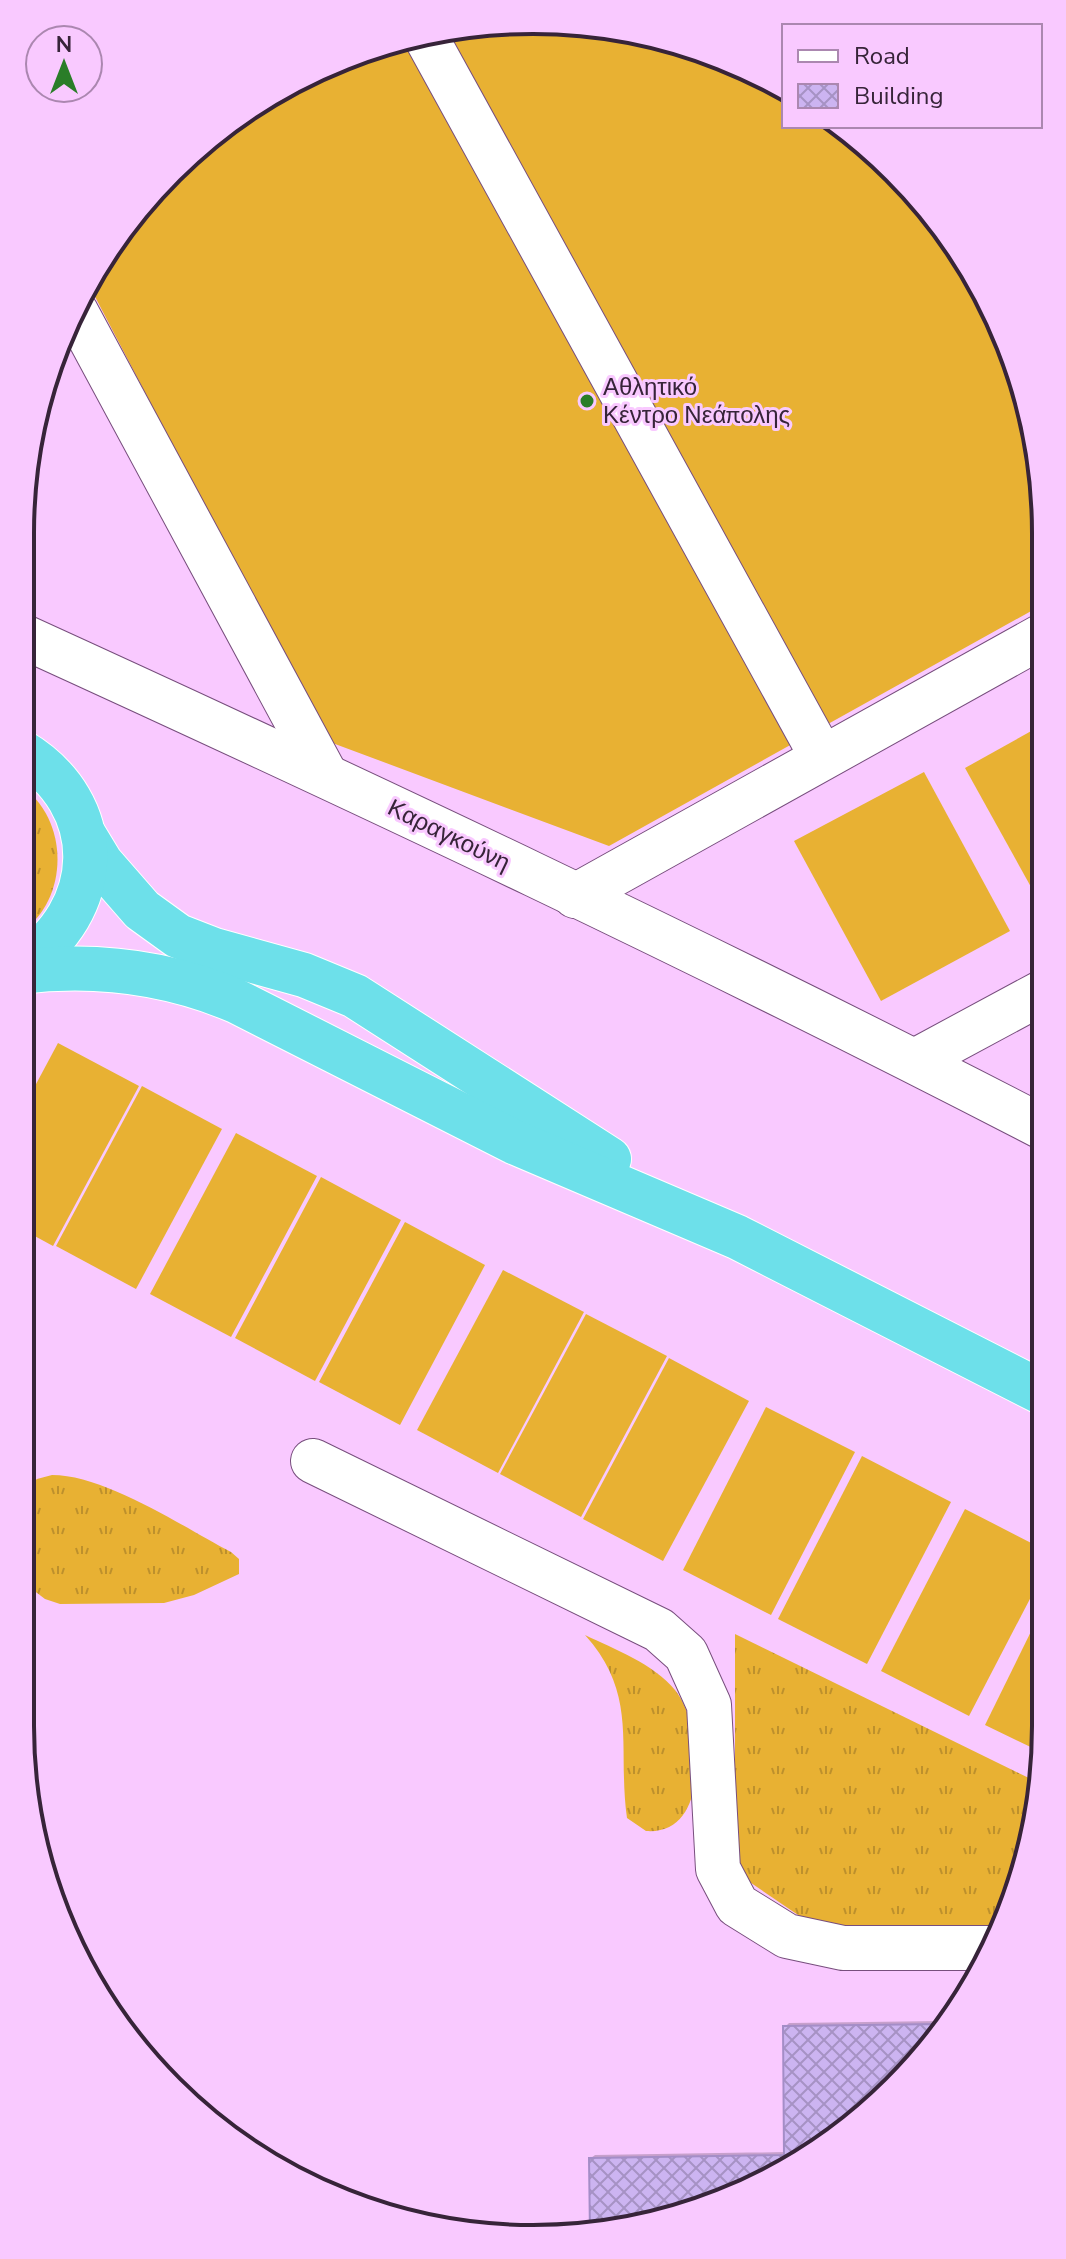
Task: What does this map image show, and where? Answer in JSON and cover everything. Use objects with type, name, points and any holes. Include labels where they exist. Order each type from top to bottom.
[{"type":"highway","points":[[34,760],[62,786],[76,809],[84,835],[86,862],[73,912],[59,934],[34,954]]},
{"type":"highway","points":[[84,835],[101,863],[142,910],[178,936],[304,975],[355,996],[534,1113],[737,1237]]},
{"type":"highway","points":[[34,970],[55,967],[127,970],[206,988],[514,1142],[737,1237],[1032,1387]]},
{"type":"street","points":[[430,45],[822,757]]},
{"type":"street","points":[[81,321],[325,774]]},
{"type":"street","name":"Καραγκούνη","points":[[34,641],[325,774],[915,1061],[1032,1122]]},
{"type":"street","points":[[575,896],[1032,642]]},
{"type":"street","points":[[915,1061],[1032,998]]},
{"type":"street","points":[[313,1461],[659,1630],[686,1654],[709,1705],[718,1869],[737,1905],[787,1936],[843,1948],[980,1948]]},
{"type":"green space","name":"Αθλητικό Κέντρο Νεάπολης","points":[[533,34],[598,38],[630,44],[693,60],[724,72],[782,101],[782,128],[824,128],[886,180],[948,256],[981,312],[1006,373],[1028,468],[1032,611],[609,846],[327,741],[94,295],[137,229],[180,180],[256,118],[312,85],[342,72],[373,60],[436,44],[468,38]]},
{"type":"green space","points":[[1032,731],[1032,886],[1031,887],[965,768]]},
{"type":"green space","points":[[924,772],[1010,931],[881,1001],[794,841]]},
{"type":"green space","points":[[34,798],[48,818],[58,859],[48,901],[34,921]]},
{"type":"green space","points":[[58,1043],[139,1086],[53,1246],[34,1236],[34,1088]]},
{"type":"green space","points":[[142,1086],[222,1129],[136,1289],[56,1246]]},
{"type":"green space","points":[[236,1133],[317,1176],[231,1337],[150,1294]]},
{"type":"green space","points":[[321,1177],[401,1220],[315,1381],[235,1338]]},
{"type":"green space","points":[[405,1222],[485,1265],[400,1425],[319,1382]]},
{"type":"green space","points":[[503,1270],[584,1312],[498,1473],[417,1430]]},
{"type":"green space","points":[[586,1314],[667,1356],[581,1517],[500,1474]]},
{"type":"green space","points":[[669,1358],[749,1401],[663,1561],[583,1519]]},
{"type":"green space","points":[[766,1407],[855,1452],[771,1615],[683,1570]]},
{"type":"green space","points":[[862,1456],[951,1502],[867,1664],[778,1619]]},
{"type":"green space","points":[[52,1475],[73,1477],[120,1493],[231,1552],[239,1559],[239,1574],[194,1595],[164,1603],[60,1604],[45,1599],[34,1591],[34,1481]]},
{"type":"green space","points":[[965,1509],[1032,1543],[1032,1595],[969,1716],[881,1671]]},
{"type":"green space","points":[[1032,1629],[1031,1747],[985,1725]]},
{"type":"green space","points":[[735,1634],[1029,1778],[1015,1855],[987,1932],[826,1934],[735,1872]]},
{"type":"green space","points":[[585,1635],[656,1672],[675,1690],[684,1705],[691,1726],[696,1774],[692,1797],[683,1816],[668,1828],[646,1831],[627,1818],[619,1701],[602,1657]]},
{"type":"building","points":[[933,2024],[886,2079],[862,2101],[837,2122],[782,2158],[754,2174],[693,2199],[590,2222],[589,2158],[784,2155],[783,2026]]},
{"type":"place","name":"Αθλητικό Κέντρο Νεάπολης","points":[[587,401]]}]
